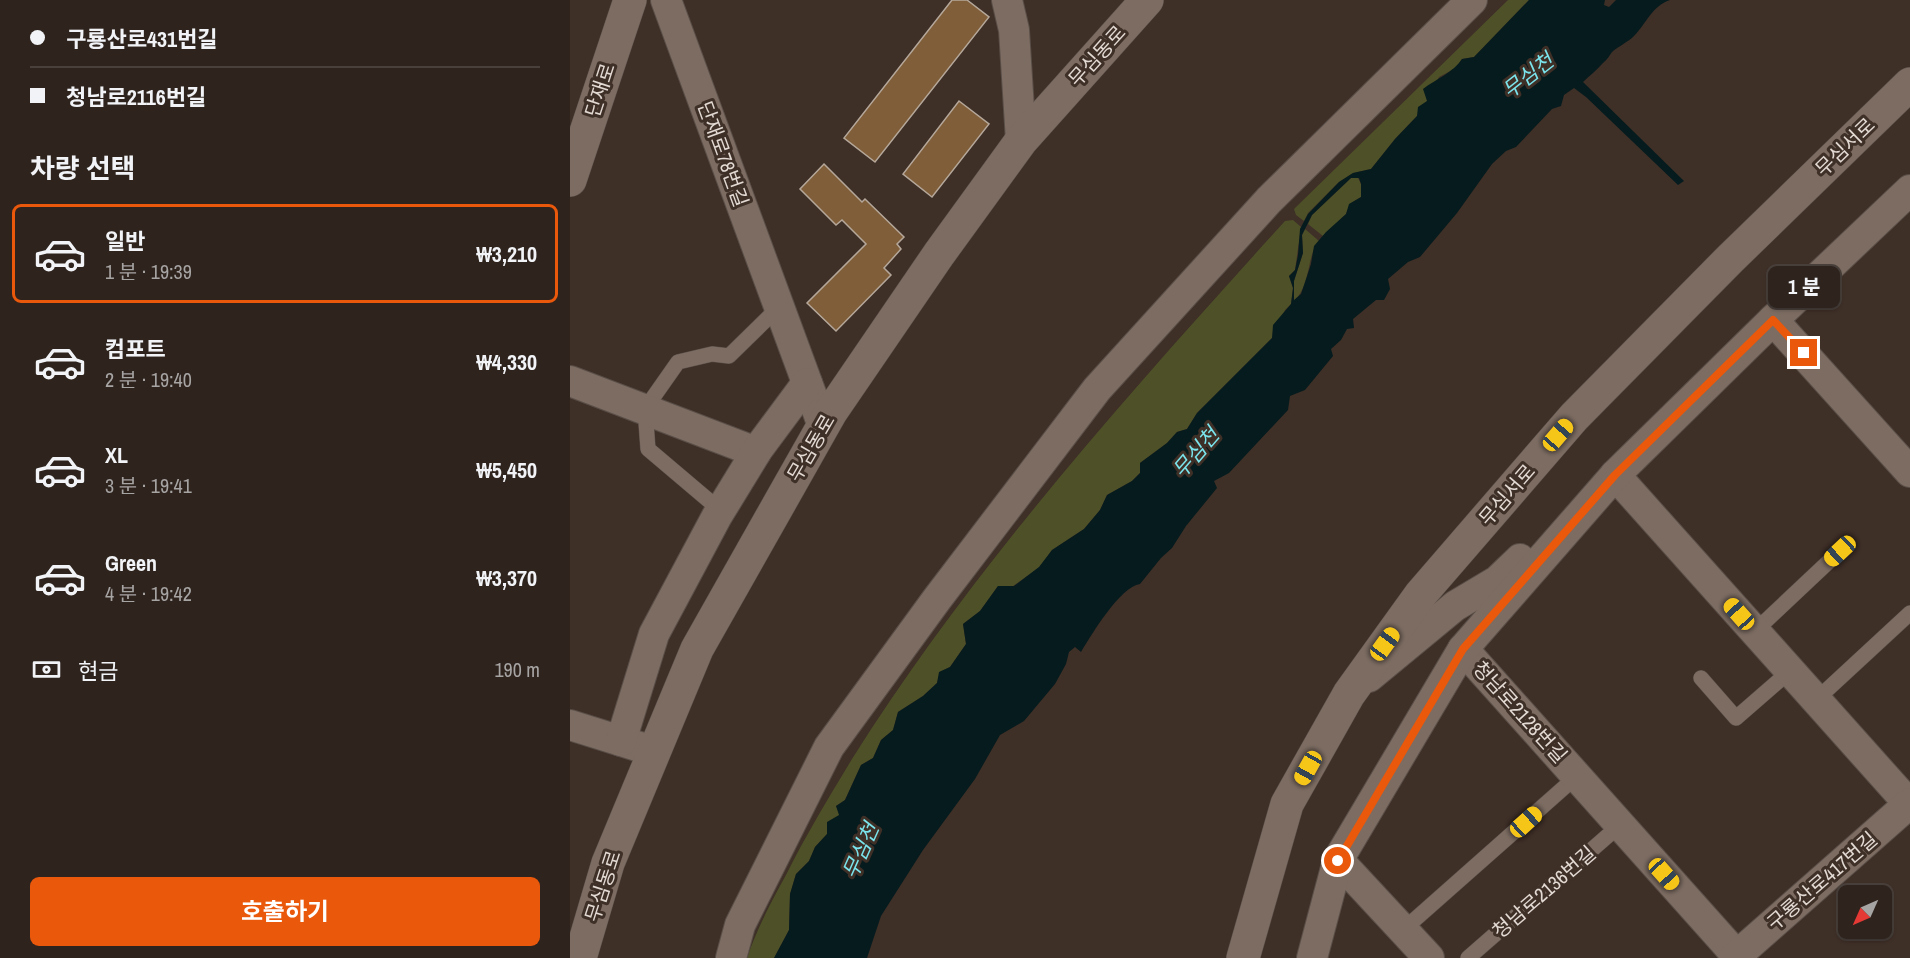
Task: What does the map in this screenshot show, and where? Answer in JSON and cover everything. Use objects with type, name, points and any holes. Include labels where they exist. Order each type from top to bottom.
[{"type":"street","name":"단재로","points":[[570,180],[630,0]]},
{"type":"street","name":"단재로78번길","points":[[666,0],[823,426]]},
{"type":"street","points":[[1007,0],[1014,30],[1021,141]]},
{"type":"street","name":"무심동로","points":[[580,958],[608,863],[697,649],[823,426],[939,254],[1021,141],[1147,0]]},
{"type":"street","points":[[731,958],[740,925],[829,747],[937,599],[1097,389],[1269,200],[1472,0]]},
{"type":"street","name":"무심서로","points":[[1243,958],[1287,804],[1349,694],[1421,594],[1574,417],[1730,259],[1910,84]]},
{"type":"street","points":[[1312,958],[1338,861],[1463,649],[1615,475],[1910,190]]},
{"type":"street","points":[[1773,320],[1910,472]]},
{"type":"street","points":[[570,381],[756,452]]},
{"type":"street","points":[[621,741],[654,634],[720,510],[756,452],[807,383]]},
{"type":"street","points":[[1615,475],[1910,804]]},
{"type":"street","points":[[1349,694],[1455,606],[1497,581],[1566,513],[1587,506]]},
{"type":"street","name":"청남로2128번길","points":[[1463,649],[1736,957]]},
{"type":"street","points":[[570,725],[654,752]]},
{"type":"street","name":"구룡산로417번길","points":[[1736,957],[1910,804]]},
{"type":"street","points":[[1338,861],[1429,958]]},
{"type":"lane","points":[[720,510],[648,449],[645,409],[678,362],[712,354],[729,356],[779,308]]},
{"type":"lane","points":[[1755,631],[1840,551]]},
{"type":"lane","points":[[1816,700],[1910,614]]},
{"type":"lane","points":[[1701,678],[1736,718],[1790,671]]},
{"type":"lane","name":"청남로2128번길","points":[[1403,930],[1577,776]]},
{"type":"lane","name":"청남로2136번길","points":[[1468,958],[1620,825]]},
{"type":"green space","points":[[1508,0],[1529,0],[1474,57],[1462,59],[1456,68],[1439,77],[1417,116],[1371,169],[1353,173],[1339,182],[1308,213],[1304,221],[1296,215],[1294,209]]},
{"type":"green space","points":[[1351,178],[1358,178],[1361,184],[1361,197],[1350,204],[1346,214],[1323,236],[1308,224],[1312,215]]},
{"type":"green space","points":[[1293,220],[1301,227],[1295,270],[1289,276],[1293,288],[1291,304],[1285,310],[1272,338],[1197,413],[1187,429],[1177,432],[1167,443],[1140,463],[1140,473],[1132,481],[1107,495],[1100,510],[1084,529],[1052,550],[1040,567],[1013,586],[998,586],[980,611],[963,624],[966,644],[950,667],[940,672],[937,683],[923,696],[898,712],[893,730],[881,740],[873,758],[861,765],[845,800],[836,806],[840,815],[815,847],[809,861],[796,874],[790,894],[789,930],[774,958],[747,958],[770,905],[826,802],[900,687],[950,617],[1057,481],[1170,349],[1285,221]]},
{"type":"green space","points":[[1305,229],[1319,241],[1312,254],[1304,287],[1294,301],[1294,281],[1303,253],[1302,235]]},
{"type":"water","name":"무심천","points":[[1529,0],[1605,0],[1604,5],[1609,7],[1616,0],[1670,0],[1658,6],[1634,36],[1612,52],[1606,61],[1583,82],[1684,181],[1678,185],[1574,88],[1564,95],[1561,106],[1552,109],[1516,147],[1506,151],[1492,164],[1457,213],[1420,257],[1408,262],[1388,279],[1390,289],[1384,300],[1376,300],[1353,319],[1354,328],[1347,329],[1341,340],[1331,349],[1333,356],[1305,390],[1290,396],[1288,410],[1229,473],[1214,481],[1217,488],[1186,526],[1172,548],[1140,584],[1132,587],[1115,602],[1081,652],[1075,647],[1069,652],[1066,664],[1055,684],[1024,721],[1000,735],[975,779],[923,850],[881,916],[867,958],[774,958],[789,930],[790,894],[796,874],[809,861],[815,847],[827,834],[827,822],[839,815],[836,806],[845,800],[861,765],[873,758],[881,740],[893,730],[898,712],[923,696],[937,683],[939,672],[950,667],[966,644],[963,624],[980,611],[998,586],[1014,586],[1039,567],[1052,550],[1084,529],[1100,510],[1107,495],[1132,481],[1140,473],[1140,463],[1167,443],[1177,432],[1187,429],[1197,413],[1272,338],[1273,325],[1291,304],[1293,288],[1289,276],[1295,270],[1300,229],[1308,214],[1339,182],[1353,173],[1371,169],[1417,116],[1418,107],[1427,101],[1423,89],[1450,72],[1462,59],[1474,57]],"holes":[[[1351,178],[1359,178],[1361,197],[1349,204],[1346,214],[1314,246],[1311,264],[1301,294],[1294,300],[1294,281],[1303,253],[1302,235],[1312,215]]]},
{"type":"building","points":[[952,0],[967,0],[989,17],[875,162],[844,138]]},
{"type":"building","points":[[959,101],[989,124],[932,197],[903,174]]},
{"type":"building","points":[[824,164],[862,202],[865,199],[904,237],[897,244],[901,249],[884,268],[891,275],[836,331],[807,303],[866,244],[842,220],[836,225],[800,189]]},
{"type":"route","points":[[1338,861],[1463,649],[1615,475],[1773,320],[1804,353]]}]
